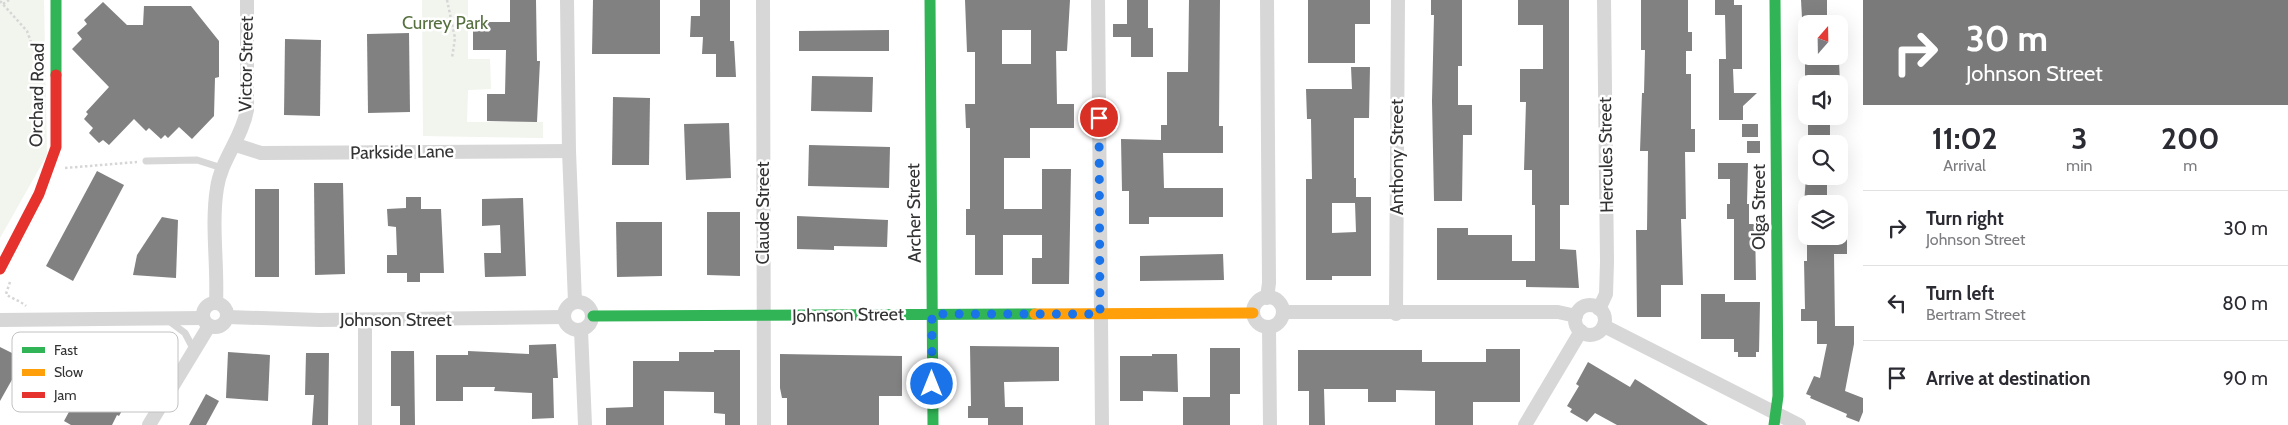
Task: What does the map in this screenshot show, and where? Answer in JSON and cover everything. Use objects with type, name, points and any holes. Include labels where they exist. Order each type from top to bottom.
[{"type":"street","name":"Orchard Road","points":[[0,269],[38,198],[50,169],[56,147],[56,0]]},
{"type":"street","name":"Victor Street","points":[[216,303],[217,188],[222,168],[236,145],[245,122],[247,110],[247,0]]},
{"type":"street","points":[[567,0],[574,302]]},
{"type":"street","name":"Claude Street","points":[[763,0],[764,425]]},
{"type":"street","name":"Archer Street","points":[[930,0],[933,425]]},
{"type":"street","points":[[1098,0],[1102,425]]},
{"type":"street","points":[[1267,0],[1269,283],[1267,298],[1256,305],[1254,313],[1257,322],[1269,327]]},
{"type":"street","name":"Anthony Street","points":[[1396,314],[1398,0]]},
{"type":"street","name":"Hercules Street","points":[[1599,309],[1606,294],[1604,0]]},
{"type":"street","name":"Olga Street","points":[[1775,0],[1778,396],[1775,419]]},
{"type":"street","name":"Parkside Lane","points":[[236,145],[261,153],[569,150]]},
{"type":"street","points":[[1267,298],[1280,303],[1283,312],[1280,321],[1269,327]]},
{"type":"street","points":[[574,302],[588,305],[593,316],[589,326],[581,330],[572,329],[564,317],[566,308],[574,302]]},
{"type":"street","points":[[0,320],[165,319],[206,322],[218,327],[223,325],[228,317],[225,308],[216,303],[212,303],[204,308],[206,322],[194,350],[178,377]]},
{"type":"street","points":[[1588,306],[1599,309],[1603,314],[1604,326],[1594,335],[1581,332],[1576,324],[1576,316],[1583,307],[1588,306]]},
{"type":"street","points":[[1283,312],[1396,314],[1558,312],[1576,316]]},
{"type":"street","name":"Johnson Street","points":[[593,316],[1254,313]]},
{"type":"street","name":"Johnson Street","points":[[228,317],[365,320],[564,317]]},
{"type":"street","points":[[365,320],[365,425]]},
{"type":"street","points":[[1604,326],[1775,419],[1799,425]]},
{"type":"street","points":[[1269,327],[1270,425]]},
{"type":"street","points":[[581,330],[585,425]]},
{"type":"street","points":[[1525,425],[1581,332]]},
{"type":"street","points":[[149,425],[157,412]]},
{"type":"lane","points":[[146,161],[197,160],[222,168]]},
{"type":"lane","points":[[165,319],[185,333],[194,350]]},
{"type":"path","points":[[4,4],[9,0]]},
{"type":"path","points":[[447,0],[455,38],[452,58]]},
{"type":"path","points":[[0,1],[27,31],[35,53]]},
{"type":"path","points":[[77,168],[146,161]]},
{"type":"path","points":[[11,282],[6,294],[10,298],[18,299]]},
{"type":"green space","points":[[0,0],[44,0],[47,155],[0,238]]},
{"type":"green space","name":"Currey Park","points":[[422,0],[468,0],[468,59],[490,59],[491,89],[468,90],[467,122],[543,122],[543,138],[423,136]]},
{"type":"building","points":[[510,0],[536,0],[537,61],[540,61],[537,122],[487,121],[487,94],[505,94],[506,50],[473,50],[473,22],[510,22]]},
{"type":"building","points":[[593,0],[660,0],[660,54],[592,54]]},
{"type":"building","points":[[700,0],[730,0],[730,41],[734,41],[736,77],[716,77],[716,54],[702,54],[703,37],[690,37],[691,16],[700,16]]},
{"type":"building","points":[[965,0],[1070,0],[1067,51],[1056,51],[1057,104],[1074,104],[1074,128],[1030,128],[1030,158],[1004,158],[1004,209],[1042,209],[1042,169],[1071,169],[1069,284],[1032,284],[1032,258],[1042,258],[1042,235],[1003,235],[1003,275],[975,275],[975,235],[966,235],[966,209],[970,209],[970,128],[966,128],[965,104],[975,104],[975,52],[967,52]],"holes":[[[1002,30],[1031,30],[1031,64],[1002,64]]]},
{"type":"building","points":[[1127,0],[1148,0],[1148,28],[1153,28],[1153,57],[1131,57],[1131,37],[1113,37],[1113,24],[1127,24]]},
{"type":"building","points":[[1189,0],[1220,0],[1219,126],[1223,126],[1223,153],[1163,153],[1164,188],[1223,188],[1223,217],[1149,217],[1149,224],[1129,224],[1129,191],[1122,191],[1121,139],[1161,140],[1161,125],[1167,125],[1167,72],[1188,72]]},
{"type":"building","points":[[1308,0],[1370,0],[1370,24],[1355,24],[1355,63],[1308,63]]},
{"type":"building","points":[[1431,0],[1462,0],[1462,66],[1458,66],[1458,105],[1472,105],[1472,135],[1463,135],[1462,201],[1434,201],[1432,101],[1434,15],[1431,15]]},
{"type":"building","points":[[1518,0],[1569,0],[1569,205],[1560,205],[1560,249],[1576,250],[1579,288],[1526,287],[1526,280],[1437,280],[1437,228],[1468,228],[1468,235],[1512,235],[1512,261],[1535,261],[1535,205],[1532,205],[1532,170],[1524,170],[1526,102],[1520,102],[1520,69],[1543,69],[1543,25],[1518,25]]},
{"type":"building","points":[[1641,0],[1688,0],[1688,32],[1692,32],[1692,51],[1686,51],[1686,74],[1691,74],[1691,129],[1695,129],[1695,152],[1685,152],[1686,219],[1681,219],[1683,285],[1661,285],[1661,317],[1637,317],[1636,230],[1647,230],[1648,151],[1640,151],[1645,50],[1641,50]]},
{"type":"building","points":[[1715,0],[1734,0],[1734,5],[1742,5],[1742,69],[1733,69],[1734,93],[1757,93],[1743,106],[1743,120],[1719,120],[1719,59],[1726,59],[1725,15],[1715,15]]},
{"type":"building","points":[[1801,0],[1827,0],[1827,15],[1802,15]]},
{"type":"building","points":[[103,2],[127,25],[143,25],[144,6],[191,6],[219,41],[219,77],[215,78],[214,116],[192,139],[179,127],[168,138],[165,135],[161,139],[149,128],[146,131],[134,119],[109,145],[103,140],[99,143],[89,133],[93,128],[84,119],[88,114],[86,112],[109,87],[72,49],[82,39],[77,33],[87,24],[84,20]]},
{"type":"building","points":[[889,30],[889,51],[799,51],[799,31]]},
{"type":"building","points":[[409,33],[410,112],[368,113],[367,34]]},
{"type":"building","points":[[285,39],[321,40],[320,116],[284,115]]},
{"type":"building","points":[[1805,65],[1839,65],[1840,75],[1805,75]]},
{"type":"building","points":[[1351,67],[1370,67],[1369,118],[1354,118],[1354,178],[1356,178],[1356,197],[1371,197],[1371,276],[1332,276],[1332,280],[1306,280],[1306,179],[1312,179],[1311,119],[1307,119],[1306,89],[1352,89]],"holes":[[[1332,203],[1355,203],[1356,232],[1332,233]]]},
{"type":"building","points":[[812,76],[873,77],[872,112],[811,111]]},
{"type":"building","points":[[613,97],[650,98],[649,165],[612,165]]},
{"type":"building","points":[[729,123],[731,178],[686,180],[684,124]]},
{"type":"building","points":[[1742,124],[1758,124],[1758,137],[1742,137]]},
{"type":"building","points":[[1808,125],[1830,125],[1830,135],[1808,135]]},
{"type":"building","points":[[1747,141],[1760,141],[1760,153],[1747,153]]},
{"type":"building","points":[[809,145],[890,147],[889,188],[808,186]]},
{"type":"building","points":[[1718,163],[1748,163],[1747,204],[1749,204],[1749,224],[1755,224],[1756,280],[1734,280],[1734,219],[1727,219],[1727,204],[1730,204],[1730,179],[1718,179]]},
{"type":"building","points":[[97,171],[124,185],[73,281],[46,266]]},
{"type":"building","points":[[314,183],[343,183],[345,274],[315,275]]},
{"type":"building","points":[[1805,185],[1827,185],[1827,195],[1805,195]]},
{"type":"building","points":[[255,189],[279,189],[279,277],[255,277]]},
{"type":"building","points":[[406,197],[421,197],[421,209],[441,209],[444,273],[420,273],[420,282],[407,282],[407,273],[387,273],[387,255],[397,255],[396,227],[388,226],[387,209],[406,208]]},
{"type":"building","points":[[523,198],[526,276],[485,277],[484,253],[501,253],[500,225],[482,226],[482,199]]},
{"type":"building","points":[[707,212],[740,212],[740,276],[707,275]]},
{"type":"building","points":[[797,216],[888,220],[887,247],[834,246],[834,250],[797,249]]},
{"type":"building","points":[[162,217],[178,220],[176,278],[133,275],[137,255]]},
{"type":"building","points":[[616,222],[662,222],[662,276],[617,277]]},
{"type":"building","points":[[1807,245],[1847,245],[1847,254],[1834,254],[1835,326],[1854,326],[1854,344],[1845,391],[1863,398],[1863,412],[1859,422],[1846,417],[1847,414],[1810,398],[1811,396],[1806,394],[1814,376],[1820,378],[1827,344],[1817,344],[1817,321],[1801,321],[1801,309],[1805,309],[1804,261],[1807,261]]},
{"type":"building","points":[[1223,254],[1224,280],[1140,281],[1140,256]]},
{"type":"building","points":[[1701,294],[1725,294],[1725,302],[1760,302],[1759,352],[1756,352],[1756,357],[1738,357],[1738,352],[1734,352],[1734,339],[1701,339]]},
{"type":"building","points":[[556,344],[558,378],[553,378],[554,418],[532,419],[532,393],[494,391],[495,387],[463,387],[463,401],[436,401],[436,355],[468,355],[468,351],[529,354],[529,345]]},
{"type":"building","points":[[970,346],[1059,347],[1059,381],[1004,382],[1005,407],[1023,407],[1023,425],[988,425],[988,418],[968,418],[968,406],[971,406]]},
{"type":"building","points":[[0,347],[12,353],[12,380],[0,401]]},
{"type":"building","points":[[1210,348],[1240,348],[1240,394],[1230,394],[1230,425],[1183,425],[1183,397],[1210,397]]},
{"type":"building","points":[[1486,349],[1520,349],[1520,402],[1473,402],[1473,425],[1435,425],[1435,391],[1396,390],[1396,402],[1368,402],[1368,389],[1324,389],[1325,425],[1309,425],[1309,391],[1298,391],[1298,350],[1422,350],[1422,362],[1486,362]]},
{"type":"building","points":[[714,350],[740,350],[740,425],[725,425],[725,414],[714,413],[714,392],[664,391],[664,425],[606,425],[606,408],[633,407],[633,361],[679,361],[679,352],[714,352]]},
{"type":"building","points":[[391,351],[414,351],[415,425],[400,425],[400,406],[391,406]]},
{"type":"building","points":[[228,352],[270,355],[268,401],[226,398]]},
{"type":"building","points":[[306,353],[329,353],[328,425],[312,425],[314,395],[305,395]]},
{"type":"building","points":[[780,354],[902,356],[902,396],[879,396],[879,425],[787,425],[787,398],[782,398],[780,388]]},
{"type":"building","points":[[1152,354],[1177,354],[1178,392],[1143,391],[1143,401],[1120,401],[1120,356],[1152,356]]},
{"type":"building","points":[[1588,362],[1630,387],[1635,379],[1708,425],[1617,425],[1595,413],[1587,422],[1570,412],[1572,409],[1567,406],[1579,386],[1576,384]]},
{"type":"building","points":[[206,394],[219,401],[206,425],[189,425]]},
{"type":"building","points":[[69,412],[121,412],[119,416],[117,415],[112,425],[71,425],[64,421]]},
{"type":"traffic: fast","points":[[56,0],[56,75]]},
{"type":"traffic: fast","points":[[930,0],[933,425]]},
{"type":"traffic: fast","points":[[1774,425],[1778,396],[1775,0]]},
{"type":"traffic: fast","points":[[593,316],[1035,314]]},
{"type":"traffic: slow","points":[[1035,314],[1253,313]]},
{"type":"traffic: jam","points":[[0,269],[39,194],[56,147],[56,75]]},
{"type":"route","points":[[932,384],[932,314],[1100,314],[1099,118]]}]
